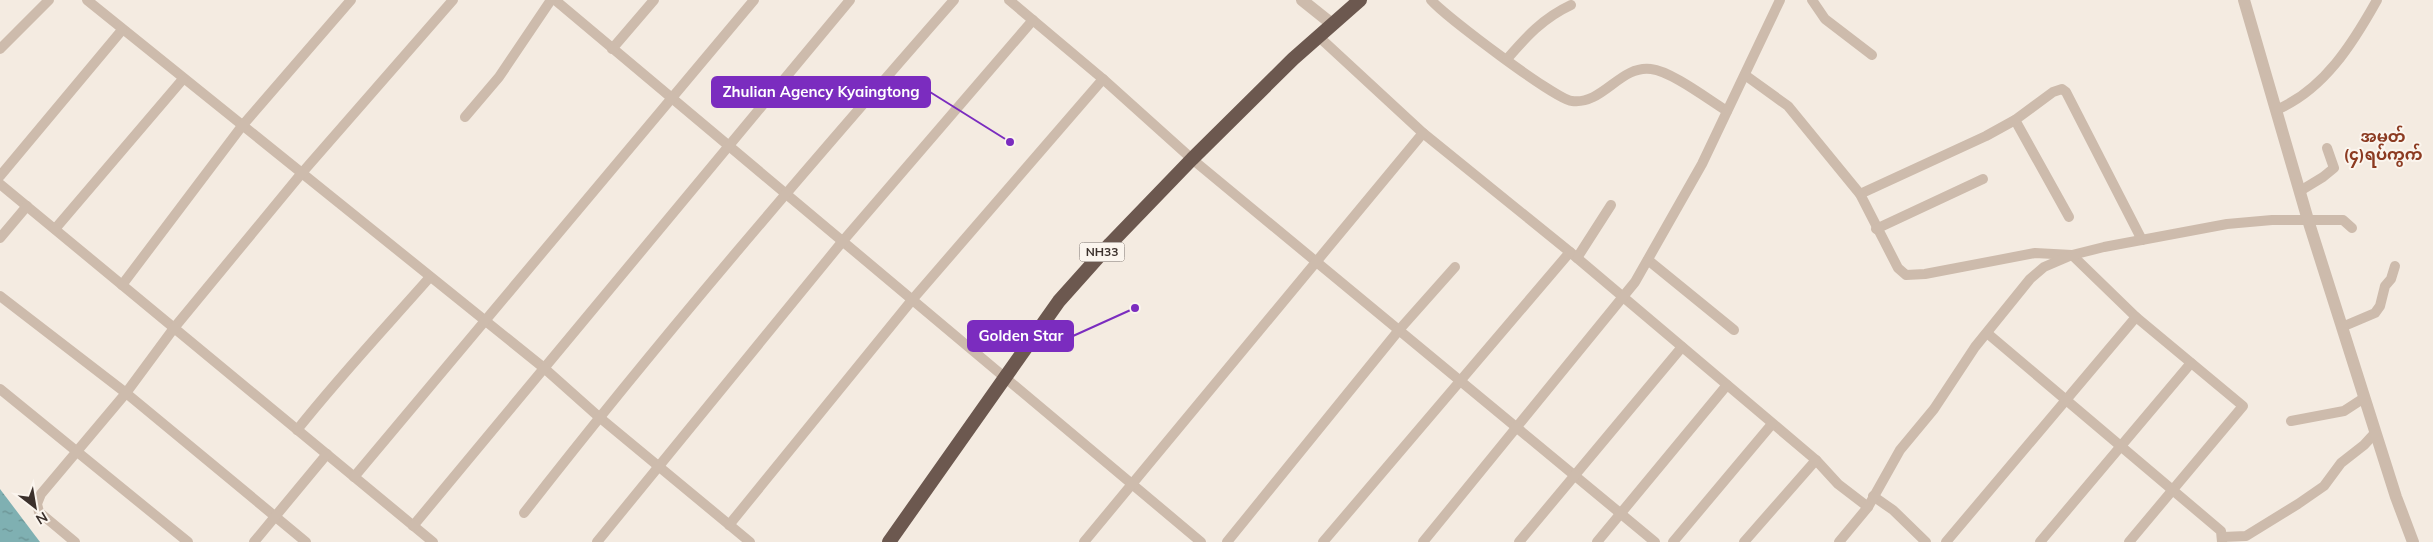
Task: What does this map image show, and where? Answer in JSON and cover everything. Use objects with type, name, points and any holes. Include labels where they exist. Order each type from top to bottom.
[{"type":"highway","name":"NH33","points":[[889,542],[1059,301],[1192,158],[1318,36],[1360,0]]},
{"type":"street","points":[[0,49],[48,0]]},
{"type":"street","points":[[87,0],[544,368],[599,417],[750,542]]},
{"type":"street","points":[[122,285],[242,126],[351,0]]},
{"type":"street","points":[[75,542],[40,512],[37,504],[41,494],[126,393],[174,328],[301,174],[453,0]]},
{"type":"street","points":[[465,117],[499,77],[553,0],[1201,542]]},
{"type":"street","points":[[612,49],[654,0]]},
{"type":"street","points":[[354,477],[754,0]]},
{"type":"street","points":[[413,526],[850,0]]},
{"type":"street","points":[[524,513],[599,417],[784,193],[954,0]]},
{"type":"street","points":[[1009,0],[1103,79],[1192,158],[1655,542]]},
{"type":"street","points":[[1302,0],[1332,24]]},
{"type":"street","points":[[1431,0],[1440,10],[1507,59],[1560,97],[1571,102],[1583,102],[1595,97],[1627,75],[1650,68],[1664,73],[1727,111]]},
{"type":"street","points":[[1424,542],[1624,298],[1648,260],[1702,164],[1780,0]]},
{"type":"street","points":[[1812,0],[1825,19],[1872,55]]},
{"type":"street","points":[[2244,0],[2308,220],[2375,433],[2413,542]]},
{"type":"street","points":[[2276,110],[2288,106],[2312,89],[2339,59],[2359,32],[2377,0]]},
{"type":"street","points":[[1507,59],[1531,31],[1554,12],[1571,5]]},
{"type":"street","points":[[596,542],[842,242],[1033,20]]},
{"type":"street","points":[[0,176],[122,30]]},
{"type":"street","points":[[1318,36],[1423,133],[1573,255],[1816,460],[1838,484],[1868,507]]},
{"type":"street","points":[[1745,75],[1788,106],[1860,194],[1876,229],[1898,268],[1906,274],[1924,274],[2035,253],[2072,255],[2136,317],[2243,406],[2129,542]]},
{"type":"street","points":[[55,230],[183,79]]},
{"type":"street","points":[[729,525],[912,300],[1103,79]]},
{"type":"street","points":[[1860,194],[1986,136],[2015,120],[2053,92],[2062,89],[2066,92],[2142,240]]},
{"type":"street","points":[[2015,120],[2069,217]]},
{"type":"street","points":[[1084,542],[1423,133]]},
{"type":"street","points":[[2300,191],[2324,178],[2334,168],[2327,148]]},
{"type":"street","points":[[1876,229],[1983,180]]},
{"type":"street","points":[[0,184],[433,542]]},
{"type":"street","points":[[0,238],[27,206]]},
{"type":"street","points":[[1323,542],[1460,380],[1573,255],[1611,206]]},
{"type":"street","points":[[1839,542],[1868,507],[1872,496],[1900,450],[1934,409],[1987,333],[2030,279],[2044,267],[2072,255],[2227,224],[2343,220],[2352,228]]},
{"type":"street","points":[[1648,260],[1734,330]]},
{"type":"street","points":[[2342,327],[2375,313],[2380,306],[2385,286],[2391,279],[2395,266]]},
{"type":"street","points":[[1227,542],[1399,330],[1455,267]]},
{"type":"street","points":[[297,430],[336,380],[362,355],[430,277]]},
{"type":"street","points":[[0,296],[126,393],[306,542]]},
{"type":"street","points":[[1946,542],[2136,317]]},
{"type":"street","points":[[1987,333],[2221,531],[2222,540],[2246,536],[2324,486],[2341,463],[2364,445],[2375,433]]},
{"type":"street","points":[[1520,542],[1682,347]]},
{"type":"street","points":[[2040,542],[2191,363]]},
{"type":"street","points":[[1597,542],[1727,385]]},
{"type":"street","points":[[0,389],[188,542]]},
{"type":"street","points":[[2291,421],[2344,411],[2364,398]]},
{"type":"street","points":[[1673,542],[1772,424]]},
{"type":"street","points":[[254,542],[327,454]]},
{"type":"street","points":[[1744,542],[1816,460]]},
{"type":"street","points":[[1872,496],[1892,510],[1926,542]]},
{"type":"water","points":[[0,489],[40,542],[0,542]]},
{"type":"place","name":"Zhulian Agency Kyaingtong","points":[[1010,142]]},
{"type":"place","name":"Golden Star","points":[[1135,308]]},
{"type":"district","name":"အမှတ် (၄)ရပ်ကွက်","points":[[2383,145]]}]
